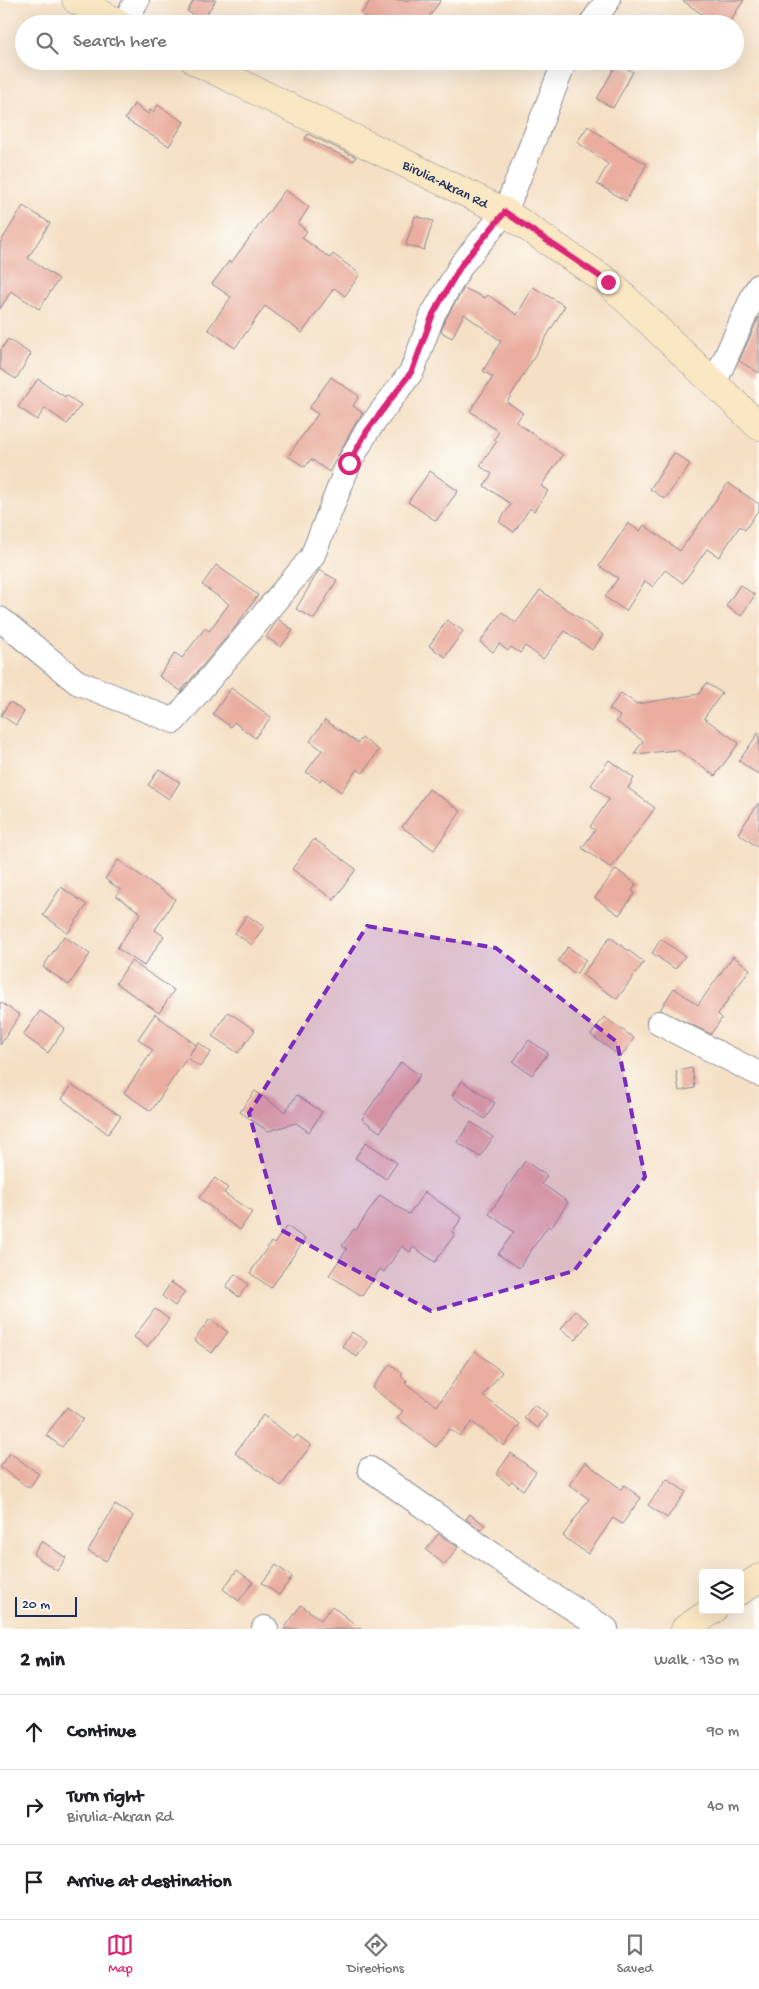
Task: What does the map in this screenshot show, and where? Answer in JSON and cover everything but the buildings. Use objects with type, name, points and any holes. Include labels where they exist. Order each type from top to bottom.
[{"type":"street","points":[[76,0],[104,15]]},
{"type":"street","points":[[127,15],[137,0]]},
{"type":"street","points":[[597,15],[608,0]]},
{"type":"street","name":"Birulia-Akran Rd","points":[[213,70],[505,212],[608,282],[759,426]]},
{"type":"street","points":[[0,619],[77,682],[174,721],[312,557],[349,463],[367,431],[412,371],[433,314],[462,264],[505,212],[561,70]]},
{"type":"street","points":[[714,384],[759,286]]},
{"type":"street","points":[[659,1023],[759,1074]]},
{"type":"street","points":[[370,1468],[539,1587],[606,1629]]},
{"type":"street","points":[[744,1588],[759,1578]]},
{"type":"street","points":[[686,1629],[707,1614]]},
{"type":"highlighted area","points":[[367,926],[496,948],[617,1042],[645,1177],[574,1271],[431,1311],[281,1230],[249,1113]]},
{"type":"route","points":[[349,463],[367,431],[412,371],[433,314],[462,264],[505,212],[608,282]]}]
